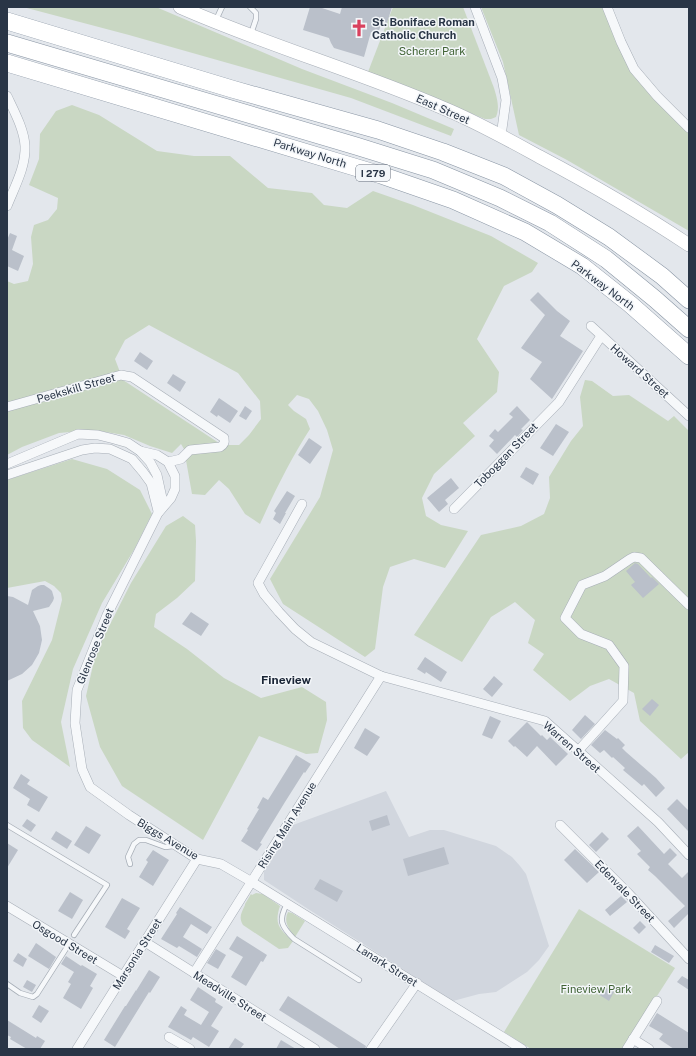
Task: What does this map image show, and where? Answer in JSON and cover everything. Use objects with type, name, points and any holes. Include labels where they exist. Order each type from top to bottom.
[{"type":"highway","points":[[12,22],[232,89],[378,130],[443,152],[504,176],[557,205],[609,237],[662,276],[689,300]]},
{"type":"highway","points":[[13,45],[434,170],[500,198],[550,222],[606,260],[689,328]]},
{"type":"highway","name":"Parkway North","points":[[13,64],[381,175],[453,200],[525,232],[582,266],[630,304],[689,356]]},
{"type":"main road","name":"East Street","points":[[180,7],[215,22],[386,84],[445,108],[501,136],[584,181],[689,245]]},
{"type":"street","points":[[475,7],[502,78],[506,100],[501,136]]},
{"type":"street","points":[[607,7],[634,69],[657,96],[689,128]]},
{"type":"street","points":[[7,96],[20,126],[25,146],[23,166],[7,206]]},
{"type":"street","name":"Howard Street","points":[[591,326],[689,416]]},
{"type":"street","name":"Toboggan Street","points":[[454,509],[559,402],[601,336]]},
{"type":"street","name":"Peekskill Street","points":[[7,407],[121,375],[132,378],[224,438],[225,441],[220,447],[190,450],[181,459],[168,462]]},
{"type":"street","name":"Glenrose Street","points":[[7,464],[78,434],[98,435],[128,443],[140,451],[150,462],[157,475],[162,498],[158,513],[106,615],[77,690],[75,723],[82,769],[90,787]]},
{"type":"street","points":[[7,475],[82,450],[95,448],[110,449],[132,459],[151,483],[158,513]]},
{"type":"street","points":[[140,451],[157,455],[168,462],[175,476],[175,489],[171,498],[158,513]]},
{"type":"street","name":"Warren Street","points":[[302,504],[258,583],[264,594],[295,629],[311,642],[381,676],[545,721],[658,822],[689,855]]},
{"type":"street","points":[[578,750],[623,701],[624,687],[624,666],[609,645],[581,634],[565,618],[582,585],[605,576],[634,557],[641,558],[689,606]]},
{"type":"street","name":"Rising Main Avenue","points":[[194,974],[381,676]]},
{"type":"street","name":"Biggs Avenue","points":[[90,787],[129,815],[197,859],[221,864],[252,882]]},
{"type":"street","name":"Edenvale Street","points":[[560,825],[628,893],[689,959]]},
{"type":"street","name":"Marsonia Street","points":[[77,1049],[197,859]]},
{"type":"street","name":"Lanark Street","points":[[252,882],[522,1049]]},
{"type":"street","name":"Osgood Street","points":[[7,906],[123,976]]},
{"type":"street","name":"Meadville Street","points":[[145,942],[315,1049]]},
{"type":"street","points":[[372,1049],[417,983]]},
{"type":"street","points":[[627,1049],[656,1001]]},
{"type":"street","points":[[169,1036],[190,1049]]},
{"type":"street","points":[[633,1039],[649,1049]]},
{"type":"lane","points":[[215,22],[222,7]]},
{"type":"lane","points":[[250,7],[256,13],[256,19],[250,35]]},
{"type":"lane","points":[[7,825],[107,885],[74,935]]},
{"type":"lane","points":[[130,864],[128,857],[134,844],[139,840],[146,840],[165,846],[176,846]]},
{"type":"lane","points":[[287,904],[281,920],[286,931],[294,939],[360,980]]},
{"type":"lane","points":[[7,984],[20,993],[33,996],[37,994],[69,944]]},
{"type":"shaded area","points":[[386,791],[409,837],[430,830],[444,830],[496,846],[512,857],[520,866],[526,874],[549,946],[539,960],[527,972],[496,992],[479,994],[453,1001],[264,880],[264,871],[293,825]]},
{"type":"green space","points":[[23,7],[156,7],[302,69],[392,103],[454,129],[451,136],[351,98],[129,35]]},
{"type":"green space","name":"Scherer Park","points":[[393,7],[463,7],[494,88],[498,107],[496,117],[485,119],[368,72]]},
{"type":"green space","points":[[481,7],[603,7],[648,92],[689,134],[689,231],[567,160],[519,135],[503,62]]},
{"type":"green space","points":[[72,105],[99,115],[157,151],[194,156],[230,156],[268,188],[312,193],[324,205],[347,208],[373,191],[491,236],[538,263],[532,272],[504,286],[477,339],[499,372],[497,392],[463,423],[475,436],[434,474],[422,498],[426,516],[441,525],[468,531],[445,568],[414,559],[390,567],[383,587],[375,649],[365,657],[283,604],[270,579],[320,497],[333,450],[327,430],[318,411],[309,399],[297,395],[288,405],[306,419],[310,429],[283,476],[260,524],[245,514],[229,489],[219,480],[205,495],[192,494],[184,449],[181,444],[172,453],[124,435],[93,430],[59,433],[22,447],[7,455],[7,281],[14,284],[28,281],[33,264],[31,237],[34,225],[48,220],[57,209],[58,198],[29,185],[39,159],[40,134],[56,111]],"holes":[[[149,325],[238,373],[260,401],[261,419],[239,445],[222,445],[123,380],[115,359],[125,340]]]},
{"type":"green space","points":[[585,380],[592,381],[613,396],[629,395],[668,421],[674,416],[689,431],[689,752],[681,759],[640,721],[634,693],[609,679],[590,686],[570,701],[533,670],[544,654],[528,643],[535,620],[515,602],[491,617],[462,662],[414,635],[481,535],[521,526],[544,514],[550,498],[549,477],[571,441],[583,426],[580,397]]},
{"type":"green space","points":[[72,459],[107,469],[140,490],[152,514],[135,548],[102,603],[73,669],[61,722],[70,767],[32,740],[23,728],[22,701],[52,640],[62,600],[61,593],[54,586],[45,581],[7,588],[7,480]]},
{"type":"green space","points":[[183,516],[195,525],[195,581],[177,598],[156,614],[154,627],[187,649],[224,678],[261,698],[302,687],[326,702],[327,720],[318,753],[306,754],[259,736],[203,840],[122,786],[100,747],[86,696],[96,652],[131,583],[166,526]]},
{"type":"green space","points":[[251,894],[263,894],[280,906],[278,912],[279,926],[293,941],[288,948],[279,949],[243,925],[241,917],[245,904]]},
{"type":"green space","name":"Fineview Park","points":[[579,909],[675,968],[623,1049],[531,1049],[504,1032]]},
{"type":"green space","points":[[288,912],[305,921],[295,937],[286,922]]},
{"type":"building","name":"St. Boniface Roman Catholic Church","points":[[310,7],[323,7],[322,8],[340,14],[342,7],[392,7],[387,23],[382,21],[378,34],[371,32],[364,57],[334,48],[329,38],[303,30]]},
{"type":"building","points":[[10,233],[17,236],[12,250],[24,256],[18,271],[7,266],[7,240]]},
{"type":"building","points":[[538,292],[557,311],[570,321],[560,336],[583,351],[552,399],[530,379],[542,362],[521,348],[545,315],[530,300]]},
{"type":"building","points":[[140,352],[153,361],[147,370],[134,361]]},
{"type":"building","points":[[173,374],[186,382],[180,392],[167,383]]},
{"type":"building","points":[[219,398],[238,411],[230,423],[218,415],[217,417],[210,412]]},
{"type":"building","points":[[245,406],[252,411],[246,420],[239,416]]},
{"type":"building","points":[[517,406],[530,420],[521,429],[523,430],[517,437],[515,435],[497,454],[489,446],[494,440],[489,436],[495,429],[498,432],[513,417],[509,414]]},
{"type":"building","points":[[556,424],[569,432],[553,456],[540,448]]},
{"type":"building","points":[[309,438],[322,447],[310,464],[298,455]]},
{"type":"building","points":[[526,467],[539,474],[533,485],[520,477]]},
{"type":"building","points":[[451,478],[459,488],[445,500],[448,504],[439,512],[427,498]]},
{"type":"building","points":[[287,491],[295,496],[280,524],[273,519],[276,513],[274,511]]},
{"type":"building","points":[[635,563],[638,564],[659,584],[643,598],[631,585],[635,582],[626,571]]},
{"type":"building","points":[[44,585],[52,591],[54,598],[49,607],[33,611],[40,626],[42,640],[39,653],[32,665],[22,674],[7,681],[7,596],[13,597],[28,605],[32,590]]},
{"type":"building","points":[[191,612],[209,624],[201,636],[182,624]]},
{"type":"building","points":[[425,657],[447,672],[441,682],[426,672],[425,674],[417,669]]},
{"type":"building","points":[[494,676],[503,684],[492,697],[483,689]]},
{"type":"building","points":[[652,699],[659,705],[650,716],[642,709]]},
{"type":"building","points":[[585,715],[595,724],[581,739],[572,730]]},
{"type":"building","points":[[490,716],[501,721],[492,739],[482,735]]},
{"type":"building","points":[[527,722],[541,736],[542,735],[547,740],[550,737],[568,754],[556,766],[537,746],[527,757],[508,741]]},
{"type":"building","points":[[365,728],[380,737],[367,756],[354,748]]},
{"type":"building","points":[[605,730],[617,739],[618,738],[625,745],[622,748],[665,788],[656,797],[644,784],[642,786],[623,770],[625,768],[613,757],[612,758],[604,750],[600,753],[591,745]]},
{"type":"building","points":[[296,755],[311,764],[305,773],[304,772],[285,802],[260,843],[262,844],[257,851],[241,841],[259,809],[257,808],[263,797],[268,800]]},
{"type":"building","points":[[21,774],[30,780],[27,784],[48,797],[39,812],[27,805],[30,799],[13,788]]},
{"type":"building","points":[[677,799],[689,811],[689,832],[667,809]]},
{"type":"building","points":[[387,815],[390,825],[372,831],[369,821]]},
{"type":"building","points":[[27,819],[36,825],[31,832],[22,826]]},
{"type":"building","points":[[86,826],[101,835],[89,854],[74,845]]},
{"type":"building","points":[[638,826],[664,854],[670,848],[677,855],[668,864],[682,878],[689,871],[689,913],[674,928],[668,921],[685,906],[648,870],[650,867],[637,854],[641,851],[627,836]]},
{"type":"building","points":[[56,831],[72,841],[67,849],[51,839]]},
{"type":"building","points":[[602,832],[609,839],[596,852],[589,845]]},
{"type":"building","points":[[7,843],[18,850],[7,868]]},
{"type":"building","points":[[444,847],[449,864],[408,876],[403,859]]},
{"type":"building","points":[[575,849],[599,872],[587,883],[564,860]]},
{"type":"building","points":[[153,850],[169,860],[153,886],[139,877],[148,862],[146,860]]},
{"type":"building","points":[[320,879],[343,891],[337,902],[314,889]]},
{"type":"building","points":[[70,892],[83,900],[72,919],[58,911]]},
{"type":"building","points":[[621,896],[627,902],[610,916],[605,910]]},
{"type":"building","points":[[122,898],[140,908],[127,929],[130,931],[125,939],[105,927]]},
{"type":"building","points":[[180,907],[212,927],[207,934],[191,924],[183,937],[202,949],[197,957],[179,946],[177,948],[161,939]]},
{"type":"building","points":[[640,921],[646,927],[639,934],[633,928]]},
{"type":"building","points":[[237,936],[267,955],[263,962],[261,961],[246,986],[231,977],[243,957],[229,949]]},
{"type":"building","points":[[36,943],[56,957],[49,969],[28,956]]},
{"type":"building","points":[[655,945],[674,956],[669,963],[651,952]]},
{"type":"building","points":[[216,949],[226,955],[218,969],[207,963]]},
{"type":"building","points":[[18,953],[27,959],[23,967],[13,961]]},
{"type":"building","points":[[66,956],[97,974],[90,986],[93,988],[81,1009],[63,998],[71,984],[68,982],[74,972],[61,964]]},
{"type":"building","points":[[149,970],[160,977],[115,1047],[104,1040]]},
{"type":"building","points":[[682,976],[689,980],[689,990],[677,982]]},
{"type":"building","points":[[27,980],[36,985],[32,992],[23,987]]},
{"type":"building","points":[[603,986],[614,992],[609,1001],[598,994]]},
{"type":"building","points":[[198,987],[216,999],[215,1002],[223,1007],[211,1026],[219,1031],[209,1047],[193,1037],[191,1040],[168,1027],[181,1006],[187,1010],[184,1015],[201,1025],[209,1012],[190,1000]]},
{"type":"building","points":[[288,996],[366,1046],[365,1049],[340,1049],[279,1010]]},
{"type":"building","points":[[39,1005],[49,1011],[41,1023],[32,1017]]},
{"type":"building","points":[[657,1013],[689,1033],[689,1049],[674,1049],[659,1039],[663,1034],[649,1026]]},
{"type":"building","points":[[7,1020],[36,1038],[37,1036],[45,1041],[40,1049],[27,1049],[10,1039],[11,1037],[7,1035]]},
{"type":"building","points":[[235,1038],[244,1044],[240,1049],[228,1049]]},
{"type":"building","points":[[281,1040],[296,1049],[276,1049]]},
{"type":"place","name":"St. Boniface Roman Catholic Church","points":[[359,28]]},
{"type":"district","name":"Fineview","points":[[286,680]]}]
